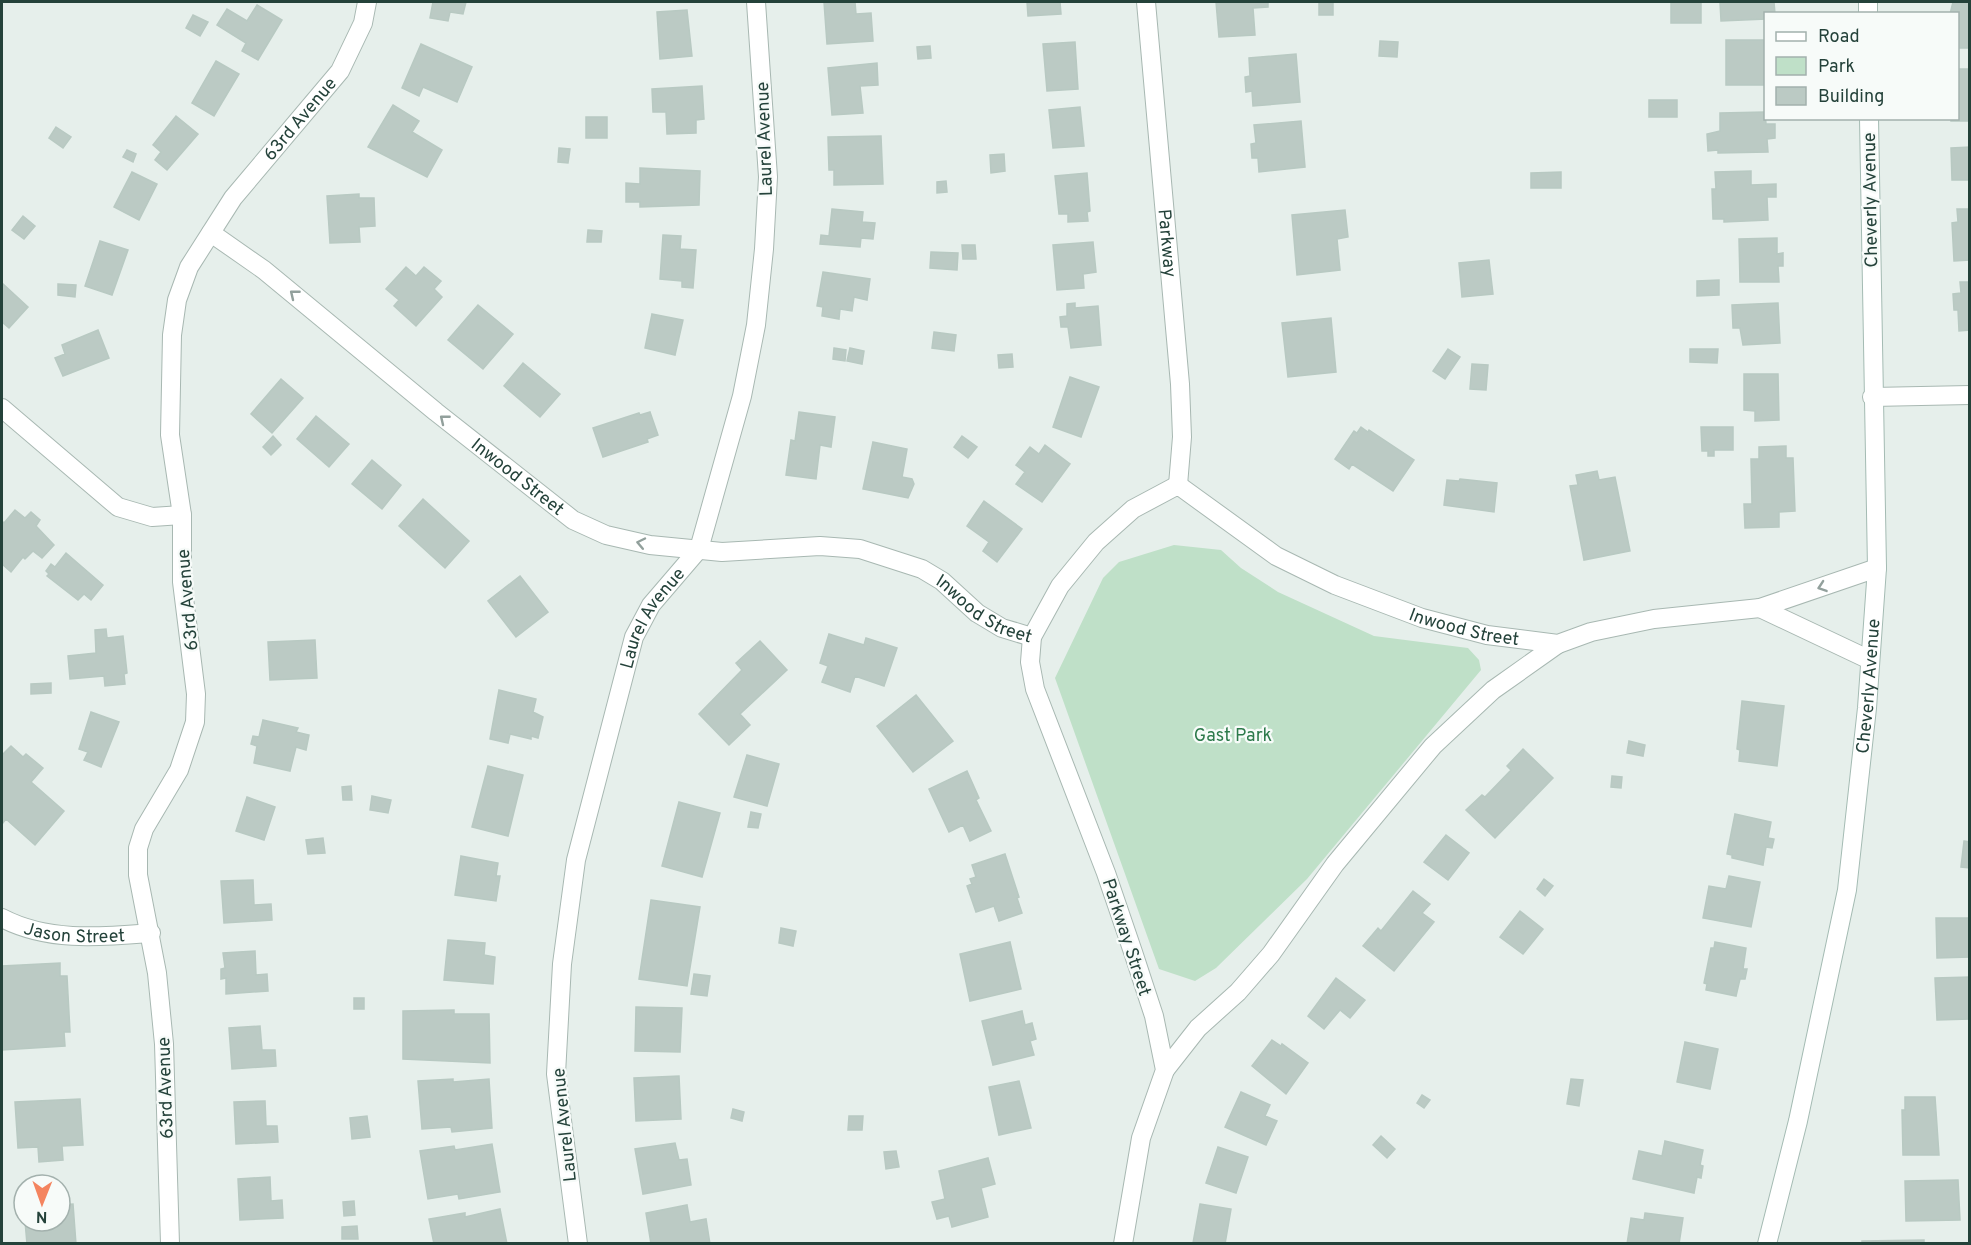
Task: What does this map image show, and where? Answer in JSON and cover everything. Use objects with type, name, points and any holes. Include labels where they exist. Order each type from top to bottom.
[{"type":"street","name":"63rd Avenue","points":[[170,1244],[164,1044],[151,933],[138,875],[138,848],[144,829],[179,770],[195,722],[196,694],[182,582],[182,515],[170,435],[172,335],[177,300],[189,267],[234,198],[340,71],[363,23],[367,2]]},
{"type":"street","name":"Laurel Avenue","points":[[578,1244],[556,1074],[562,964],[576,860],[634,637],[651,605],[699,549],[742,396],[756,326],[768,177],[756,2]]},
{"type":"street","name":"Parkway","points":[[1146,2],[1180,384],[1182,437],[1178,485]]},
{"type":"street","name":"Cheverly Avenue","points":[[1767,1244],[1801,1110],[1847,890],[1858,804],[1877,568],[1872,397],[1869,120]]},
{"type":"street","name":"Inwood Street","points":[[211,233],[264,270],[436,412],[573,520],[606,535],[651,545],[752,552],[820,546],[860,549],[922,569],[942,581],[985,618],[1002,628],[1032,637],[1060,586],[1096,542],[1133,509],[1178,485],[1276,556],[1335,585],[1422,618],[1487,635],[1558,644],[1591,632],[1654,619],[1760,608],[1877,568]]},
{"type":"street","points":[[1872,397],[1970,395]]},
{"type":"street","points":[[2,408],[118,507],[152,517],[182,515]]},
{"type":"street","points":[[1760,608],[1870,660]]},
{"type":"street","name":"Parkway Street","points":[[1032,637],[1030,662],[1035,689],[1129,941],[1154,1016],[1165,1070]]},
{"type":"street","points":[[1124,1244],[1141,1138],[1165,1070],[1198,1028],[1238,992],[1271,954],[1335,864],[1433,746],[1493,690],[1558,644]]},
{"type":"street","name":"Jason Street","points":[[2,918],[20,927],[54,936],[90,937],[151,933]]},
{"type":"green space","name":"Gast Park","points":[[1174,545],[1221,550],[1241,568],[1278,592],[1374,636],[1468,648],[1479,660],[1481,670],[1307,879],[1216,968],[1195,981],[1159,969],[1055,678],[1103,578],[1119,562]]},
{"type":"building","points":[[433,2],[466,2],[463,14],[450,12],[448,21],[430,18]]},
{"type":"building","points":[[824,2],[855,2],[856,14],[871,13],[873,41],[827,44]]},
{"type":"building","points":[[1027,2],[1060,2],[1061,14],[1028,16]]},
{"type":"building","points":[[1216,2],[1268,2],[1268,7],[1253,8],[1255,35],[1219,37]]},
{"type":"building","points":[[1319,2],[1333,2],[1333,15],[1319,15]]},
{"type":"building","points":[[1671,2],[1701,2],[1701,23],[1671,23]]},
{"type":"building","points":[[1720,2],[1774,2],[1775,12],[1764,12],[1764,19],[1721,21]]},
{"type":"building","points":[[1953,2],[1970,2],[1970,48],[1959,48],[1959,12],[1950,12]]},
{"type":"building","points":[[257,5],[282,20],[258,60],[242,51],[246,43],[217,25],[227,9],[247,21]]},
{"type":"building","points":[[687,10],[692,56],[660,59],[657,12]]},
{"type":"building","points":[[193,15],[208,22],[200,36],[186,28]]},
{"type":"building","points":[[1726,40],[1764,40],[1764,85],[1726,85]]},
{"type":"building","points":[[1380,41],[1398,42],[1397,57],[1379,56]]},
{"type":"building","points":[[1075,42],[1078,89],[1047,91],[1043,44]]},
{"type":"building","points":[[421,44],[472,67],[457,102],[423,87],[419,96],[402,88]]},
{"type":"building","points":[[930,46],[931,58],[918,59],[917,47]]},
{"type":"building","points":[[1296,54],[1300,102],[1253,106],[1252,91],[1246,92],[1245,77],[1250,76],[1249,58]]},
{"type":"building","points":[[216,61],[239,74],[214,116],[192,103]]},
{"type":"building","points":[[877,63],[878,85],[860,86],[863,113],[832,115],[828,68]]},
{"type":"building","points":[[1959,69],[1970,69],[1970,121],[1951,121],[1959,120]]},
{"type":"building","points":[[702,86],[704,119],[696,120],[696,133],[667,134],[666,112],[653,112],[652,89]]},
{"type":"building","points":[[1649,100],[1677,100],[1677,117],[1649,117]]},
{"type":"building","points":[[393,105],[419,121],[412,132],[442,150],[427,177],[368,147]]},
{"type":"building","points":[[1080,107],[1084,146],[1053,148],[1049,110]]},
{"type":"building","points":[[1764,112],[1766,124],[1775,124],[1775,138],[1767,139],[1768,152],[1718,153],[1718,150],[1708,151],[1707,134],[1720,131],[1720,113]]},
{"type":"building","points":[[176,116],[198,134],[167,170],[155,160],[161,152],[153,145]]},
{"type":"building","points":[[586,117],[607,117],[607,138],[586,138]]},
{"type":"building","points":[[1301,121],[1305,167],[1259,172],[1258,158],[1252,158],[1251,144],[1256,143],[1254,125]]},
{"type":"building","points":[[56,127],[71,137],[63,148],[49,138]]},
{"type":"building","points":[[881,136],[883,184],[834,185],[834,170],[829,170],[828,137]]},
{"type":"building","points":[[1970,147],[1970,180],[1952,180],[1951,148]]},
{"type":"building","points":[[559,148],[570,149],[568,163],[558,162]]},
{"type":"building","points":[[127,150],[136,154],[133,162],[123,157]]},
{"type":"building","points":[[1004,154],[1005,171],[991,173],[990,155]]},
{"type":"building","points":[[640,168],[700,171],[699,205],[640,207],[640,202],[626,202],[626,183],[640,184]]},
{"type":"building","points":[[1751,171],[1751,185],[1776,184],[1776,197],[1767,197],[1768,220],[1724,222],[1724,219],[1713,219],[1712,189],[1716,189],[1715,172]]},
{"type":"building","points":[[132,172],[157,184],[139,220],[114,207]]},
{"type":"building","points":[[1561,172],[1561,188],[1531,188],[1531,173]]},
{"type":"building","points":[[1087,173],[1090,211],[1087,212],[1088,221],[1068,222],[1068,214],[1059,214],[1055,176]]},
{"type":"building","points":[[946,181],[947,192],[937,193],[937,182]]},
{"type":"building","points":[[359,194],[359,198],[374,198],[375,226],[359,227],[360,242],[330,243],[327,196]]},
{"type":"building","points":[[832,209],[863,212],[862,222],[875,223],[873,239],[861,238],[860,247],[820,244],[821,235],[829,236]]},
{"type":"building","points":[[1957,209],[1970,209],[1970,260],[1954,261],[1952,223],[1958,222]]},
{"type":"building","points":[[1345,210],[1348,237],[1337,239],[1340,270],[1297,275],[1292,215]]},
{"type":"building","points":[[23,216],[35,226],[24,239],[12,230]]},
{"type":"building","points":[[588,230],[602,231],[601,242],[587,242]]},
{"type":"building","points":[[663,235],[681,236],[680,249],[696,250],[693,288],[682,287],[682,281],[660,279]]},
{"type":"building","points":[[1777,238],[1777,254],[1783,253],[1783,266],[1778,266],[1779,282],[1740,282],[1739,239]]},
{"type":"building","points":[[100,241],[128,250],[112,295],[85,286]]},
{"type":"building","points":[[1093,242],[1096,272],[1083,274],[1084,288],[1057,290],[1053,245]]},
{"type":"building","points":[[962,245],[975,245],[976,259],[963,259]]},
{"type":"building","points":[[931,252],[958,253],[957,270],[930,268]]},
{"type":"building","points":[[1489,260],[1493,294],[1462,297],[1459,263]]},
{"type":"building","points":[[406,267],[416,276],[424,267],[441,281],[434,289],[442,297],[416,326],[394,306],[399,300],[386,289]]},
{"type":"building","points":[[823,272],[870,279],[867,300],[854,297],[852,311],[840,309],[839,319],[822,316],[823,307],[817,306]]},
{"type":"building","points":[[1719,280],[1719,295],[1697,296],[1697,281]]},
{"type":"building","points":[[1960,282],[1970,282],[1970,330],[1959,331],[1958,310],[1954,310],[1953,294],[1961,293]]},
{"type":"building","points":[[2,283],[28,307],[9,328],[2,322]]},
{"type":"building","points":[[58,284],[76,285],[75,297],[58,295]]},
{"type":"building","points":[[1075,303],[1075,308],[1098,306],[1101,345],[1071,348],[1068,327],[1061,327],[1060,317],[1067,316],[1067,304]]},
{"type":"building","points":[[1778,303],[1780,343],[1743,345],[1740,328],[1733,328],[1732,305]]},
{"type":"building","points":[[478,305],[513,334],[483,369],[448,340]]},
{"type":"building","points":[[652,314],[683,320],[675,355],[645,348]]},
{"type":"building","points":[[1331,318],[1336,372],[1288,377],[1282,323]]},
{"type":"building","points":[[98,330],[109,358],[63,376],[55,358],[65,354],[62,345]]},
{"type":"building","points":[[934,332],[956,335],[954,351],[932,348]]},
{"type":"building","points":[[834,348],[846,350],[845,361],[833,359]]},
{"type":"building","points":[[850,348],[864,351],[862,364],[847,361]]},
{"type":"building","points":[[1448,349],[1460,357],[1445,379],[1433,371]]},
{"type":"building","points":[[1690,349],[1718,349],[1717,363],[1690,362]]},
{"type":"building","points":[[1012,354],[1013,367],[999,368],[998,355]]},
{"type":"building","points":[[523,363],[560,394],[540,417],[504,386]]},
{"type":"building","points":[[1472,364],[1488,365],[1486,390],[1470,389]]},
{"type":"building","points":[[1744,374],[1778,374],[1779,420],[1755,421],[1755,411],[1744,410]]},
{"type":"building","points":[[1070,377],[1099,387],[1081,437],[1053,427]]},
{"type":"building","points":[[281,379],[303,398],[272,433],[251,414]]},
{"type":"building","points":[[650,412],[658,435],[647,439],[648,442],[603,457],[593,428],[639,413],[640,415]]},
{"type":"building","points":[[799,412],[835,417],[831,447],[820,445],[816,479],[786,475],[791,440],[795,441]]},
{"type":"building","points":[[316,416],[349,444],[329,467],[297,439]]},
{"type":"building","points":[[1361,427],[1414,460],[1393,491],[1352,464],[1349,469],[1335,459],[1354,431],[1357,433]]},
{"type":"building","points":[[1701,427],[1733,427],[1733,450],[1714,450],[1714,456],[1708,456],[1708,451],[1702,451]]},
{"type":"building","points":[[273,436],[281,445],[271,455],[263,447]]},
{"type":"building","points":[[962,436],[977,447],[968,458],[954,447]]},
{"type":"building","points":[[873,442],[907,449],[902,477],[912,479],[914,484],[908,498],[863,489]]},
{"type":"building","points":[[1045,445],[1070,464],[1042,502],[1016,484],[1025,472],[1016,465],[1030,447],[1039,454]]},
{"type":"building","points":[[1786,446],[1786,458],[1793,458],[1795,511],[1779,512],[1779,527],[1745,528],[1744,504],[1752,504],[1751,459],[1759,459],[1759,447]]},
{"type":"building","points":[[372,460],[401,485],[382,509],[352,484]]},
{"type":"building","points":[[1597,471],[1599,480],[1615,477],[1630,551],[1584,560],[1570,486],[1578,485],[1576,475]]},
{"type":"building","points":[[1460,479],[1497,483],[1494,512],[1444,505],[1447,480],[1459,481]]},
{"type":"building","points":[[423,499],[469,541],[445,568],[399,526]]},
{"type":"building","points":[[984,501],[1022,529],[997,562],[983,551],[989,542],[967,526]]},
{"type":"building","points":[[15,510],[25,518],[31,512],[40,520],[36,526],[54,545],[42,558],[33,551],[25,559],[23,557],[11,572],[2,564],[2,521],[4,523]]},
{"type":"building","points":[[66,553],[103,585],[91,600],[84,594],[78,600],[47,576],[49,574],[46,571],[51,564],[55,567]]},
{"type":"building","points":[[520,576],[548,612],[516,637],[488,601]]},
{"type":"building","points":[[106,629],[107,638],[123,636],[127,673],[124,674],[125,684],[105,686],[104,676],[70,679],[68,656],[96,653],[95,630]]},
{"type":"building","points":[[829,634],[864,645],[866,638],[897,648],[884,686],[855,676],[850,692],[822,682],[828,666],[820,663]]},
{"type":"building","points":[[315,640],[317,678],[270,680],[268,642]]},
{"type":"building","points":[[760,641],[787,670],[740,714],[750,725],[729,745],[699,714],[742,670],[736,663]]},
{"type":"building","points":[[51,683],[51,693],[31,694],[31,684]]},
{"type":"building","points":[[499,690],[536,699],[533,712],[543,717],[538,738],[531,736],[531,739],[510,734],[508,743],[490,739]]},
{"type":"building","points":[[916,695],[953,741],[913,772],[877,726]]},
{"type":"building","points":[[1742,701],[1784,706],[1777,766],[1739,761],[1740,750],[1737,749]]},
{"type":"building","points":[[91,712],[119,722],[101,767],[84,760],[88,752],[79,749]]},
{"type":"building","points":[[263,720],[298,728],[296,732],[309,735],[306,750],[296,747],[290,771],[254,763],[257,746],[251,744],[253,736],[259,737]]},
{"type":"building","points":[[1629,741],[1645,745],[1643,756],[1627,753]]},
{"type":"building","points":[[11,746],[23,757],[26,754],[43,768],[31,782],[64,811],[35,845],[6,819],[2,824],[2,755]]},
{"type":"building","points":[[1523,749],[1553,778],[1495,838],[1466,810],[1482,795],[1485,797],[1511,770],[1507,766]]},
{"type":"building","points":[[747,755],[779,764],[767,806],[734,797]]},
{"type":"building","points":[[488,766],[523,775],[508,836],[472,827]]},
{"type":"building","points":[[967,771],[979,798],[976,800],[991,831],[970,841],[963,825],[949,832],[929,789]]},
{"type":"building","points":[[1612,776],[1622,777],[1621,788],[1611,787]]},
{"type":"building","points":[[351,786],[352,800],[343,800],[342,787]]},
{"type":"building","points":[[372,796],[391,800],[388,813],[370,810]]},
{"type":"building","points":[[247,797],[275,807],[264,840],[236,831]]},
{"type":"building","points":[[679,802],[720,813],[702,877],[662,866]]},
{"type":"building","points":[[751,812],[761,814],[758,828],[748,827]]},
{"type":"building","points":[[1735,814],[1771,822],[1768,838],[1774,839],[1772,848],[1766,847],[1763,865],[1732,858],[1732,855],[1727,854]]},
{"type":"building","points":[[1446,835],[1469,853],[1448,880],[1424,862]]},
{"type":"building","points":[[323,838],[325,853],[308,854],[306,840]]},
{"type":"building","points":[[1964,841],[1970,842],[1970,868],[1961,867]]},
{"type":"building","points":[[1005,854],[1022,913],[999,921],[994,906],[976,912],[967,886],[972,884],[970,879],[976,877],[972,865]]},
{"type":"building","points":[[461,856],[498,863],[496,876],[500,876],[496,901],[455,895]]},
{"type":"building","points":[[1729,876],[1760,882],[1751,927],[1703,918],[1709,886],[1726,889]]},
{"type":"building","points":[[1544,879],[1553,886],[1545,896],[1537,889]]},
{"type":"building","points":[[253,880],[254,905],[271,904],[272,920],[224,923],[221,881]]},
{"type":"building","points":[[1413,891],[1430,904],[1422,913],[1434,922],[1394,971],[1363,946],[1378,928],[1381,931]]},
{"type":"building","points":[[651,900],[700,907],[687,986],[639,979]]},
{"type":"building","points":[[1520,911],[1543,929],[1523,954],[1500,937]]},
{"type":"building","points":[[1936,918],[1970,918],[1970,957],[1937,958]]},
{"type":"building","points":[[781,928],[796,931],[793,946],[779,943]]},
{"type":"building","points":[[448,940],[485,943],[484,955],[495,957],[493,984],[444,980]]},
{"type":"building","points":[[1010,942],[1021,989],[970,1001],[960,954]]},
{"type":"building","points":[[1715,942],[1746,948],[1743,969],[1747,969],[1745,979],[1740,979],[1736,996],[1706,990],[1707,984],[1704,983],[1711,948],[1714,948]]},
{"type":"building","points":[[255,951],[256,975],[267,974],[268,991],[226,994],[226,978],[221,979],[221,969],[225,968],[223,953]]},
{"type":"building","points":[[60,963],[60,976],[67,976],[70,1032],[64,1032],[65,1046],[2,1050],[2,966]]},
{"type":"building","points":[[694,974],[710,976],[707,996],[691,994]]},
{"type":"building","points":[[1970,977],[1970,1019],[1937,1020],[1935,978]]},
{"type":"building","points":[[1336,978],[1365,1000],[1350,1018],[1340,1010],[1324,1029],[1308,1016]]},
{"type":"building","points":[[354,998],[364,998],[364,1009],[354,1009]]},
{"type":"building","points":[[636,1007],[682,1008],[680,1052],[635,1051]]},
{"type":"building","points":[[454,1010],[454,1014],[489,1014],[490,1063],[403,1059],[403,1011]]},
{"type":"building","points":[[1022,1011],[1025,1025],[1032,1023],[1036,1039],[1030,1041],[1034,1055],[993,1065],[982,1021]]},
{"type":"building","points":[[260,1026],[262,1050],[275,1050],[276,1066],[232,1069],[229,1028]]},
{"type":"building","points":[[1272,1040],[1281,1046],[1282,1044],[1308,1063],[1286,1094],[1252,1066]]},
{"type":"building","points":[[1685,1042],[1718,1049],[1710,1089],[1677,1082]]},
{"type":"building","points":[[679,1076],[681,1119],[636,1121],[634,1078]]},
{"type":"building","points":[[453,1079],[453,1082],[489,1079],[492,1128],[452,1132],[451,1127],[422,1129],[418,1081]]},
{"type":"building","points":[[1571,1079],[1583,1080],[1579,1106],[1567,1104]]},
{"type":"building","points":[[1019,1081],[1031,1128],[999,1135],[989,1087]]},
{"type":"building","points":[[1241,1092],[1270,1105],[1265,1116],[1277,1121],[1266,1145],[1225,1127]]},
{"type":"building","points":[[1422,1095],[1430,1100],[1424,1108],[1417,1103]]},
{"type":"building","points":[[1905,1097],[1935,1097],[1939,1155],[1903,1155],[1902,1110],[1905,1110]]},
{"type":"building","points":[[80,1099],[83,1145],[62,1146],[63,1160],[39,1162],[38,1147],[18,1148],[15,1102]]},
{"type":"building","points":[[265,1101],[266,1126],[277,1126],[278,1142],[236,1144],[234,1102]]},
{"type":"building","points":[[733,1109],[744,1112],[742,1121],[731,1118]]},
{"type":"building","points":[[367,1116],[370,1137],[352,1139],[350,1118]]},
{"type":"building","points":[[849,1116],[863,1116],[862,1130],[848,1130]]},
{"type":"building","points":[[1381,1136],[1395,1149],[1387,1158],[1373,1145]]},
{"type":"building","points":[[1665,1141],[1703,1150],[1700,1165],[1703,1166],[1701,1178],[1697,1177],[1694,1193],[1633,1179],[1639,1151],[1662,1156]]},
{"type":"building","points":[[675,1143],[679,1160],[687,1159],[691,1185],[643,1194],[635,1149]]},
{"type":"building","points":[[492,1144],[500,1192],[459,1199],[458,1194],[428,1199],[420,1151],[454,1146],[455,1150]]},
{"type":"building","points":[[1218,1147],[1248,1157],[1236,1193],[1206,1183]]},
{"type":"building","points":[[896,1151],[899,1167],[886,1169],[884,1152]]},
{"type":"building","points":[[988,1158],[995,1184],[981,1188],[988,1217],[952,1227],[949,1216],[937,1219],[932,1202],[945,1199],[939,1171]]},
{"type":"building","points":[[270,1177],[271,1201],[282,1200],[283,1218],[240,1220],[238,1179]]},
{"type":"building","points":[[1958,1180],[1960,1220],[1906,1221],[1905,1181]]},
{"type":"building","points":[[354,1201],[355,1215],[344,1216],[343,1202]]},
{"type":"building","points":[[72,1204],[76,1244],[27,1244],[26,1233],[72,1233]]},
{"type":"building","points":[[1200,1204],[1231,1209],[1225,1244],[1193,1243]]},
{"type":"building","points":[[687,1205],[690,1222],[706,1219],[710,1244],[651,1244],[646,1213]]},
{"type":"building","points":[[500,1209],[507,1244],[434,1244],[429,1219],[465,1213],[465,1217]]},
{"type":"building","points":[[1645,1213],[1683,1218],[1679,1244],[1627,1244],[1631,1218],[1644,1220]]},
{"type":"building","points":[[357,1226],[358,1239],[342,1239],[342,1227]]},
{"type":"building","points":[[1924,1240],[1924,1244],[1862,1244],[1862,1241]]}]
